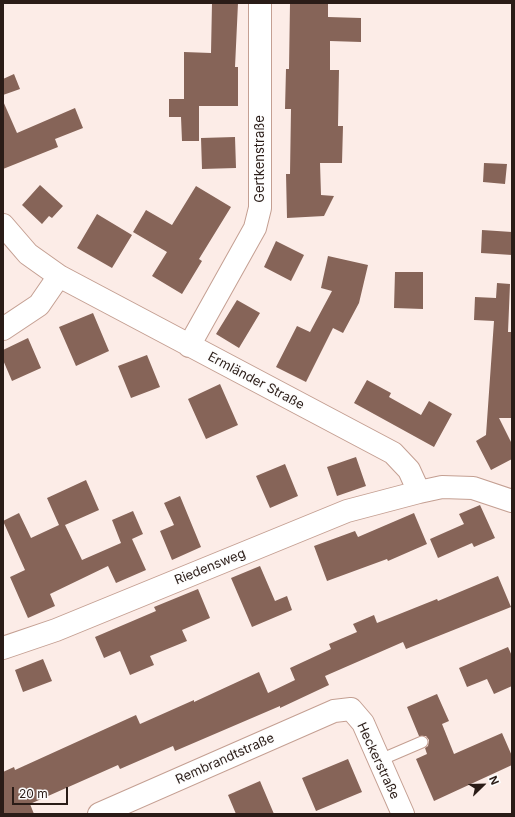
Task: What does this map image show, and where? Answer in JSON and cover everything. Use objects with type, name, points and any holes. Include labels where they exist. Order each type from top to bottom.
[{"type":"street","name":"Gertkenstraße","points":[[189,346],[255,228],[260,208],[260,3]]},
{"type":"street","name":"Ermländer Straße","points":[[3,225],[28,254],[59,276],[393,453],[409,470],[419,492]]},
{"type":"street","points":[[3,329],[39,305],[59,276]]},
{"type":"street","points":[[419,492],[442,487],[473,488],[512,502]]},
{"type":"street","name":"Riedensweg","points":[[3,648],[56,630],[347,511],[419,492]]},
{"type":"street","name":"Heckerstraße","points":[[351,710],[363,723],[403,814]]},
{"type":"street","name":"Rembrandtstraße","points":[[99,814],[124,809],[334,711],[351,710]]},
{"type":"lane","points":[[380,760],[422,742]]},
{"type":"building","points":[[212,3],[238,3],[235,67],[238,67],[238,106],[199,106],[199,141],[182,141],[181,117],[169,117],[169,99],[184,99],[184,52],[211,53]]},
{"type":"building","points":[[290,3],[328,3],[328,17],[361,18],[361,42],[330,41],[330,70],[339,70],[338,126],[343,126],[342,163],[320,163],[321,195],[334,196],[324,216],[287,218],[286,174],[290,174],[291,109],[285,109],[286,69],[289,69]]},
{"type":"building","points":[[14,74],[20,89],[3,95],[3,79]]},
{"type":"building","points":[[3,101],[17,133],[75,108],[83,128],[55,139],[58,147],[3,169]]},
{"type":"building","points":[[235,137],[236,168],[202,169],[201,138]]},
{"type":"building","points":[[484,163],[507,164],[505,184],[483,182]]},
{"type":"building","points":[[40,185],[63,206],[52,218],[49,216],[42,224],[22,205]]},
{"type":"building","points":[[196,186],[231,207],[199,259],[202,261],[182,294],[152,276],[167,252],[133,232],[146,210],[172,225]]},
{"type":"building","points":[[97,214],[132,235],[112,268],[77,248]]},
{"type":"building","points":[[482,230],[512,232],[512,255],[481,253]]},
{"type":"building","points":[[276,241],[304,255],[291,281],[264,267]]},
{"type":"building","points":[[328,256],[368,265],[359,303],[343,333],[333,328],[306,382],[276,367],[297,326],[310,332],[332,291],[321,288]]},
{"type":"building","points":[[395,272],[423,272],[423,309],[394,308]]},
{"type":"building","points":[[497,283],[510,284],[508,332],[512,332],[512,418],[499,418],[512,444],[512,459],[491,470],[476,441],[486,435],[494,321],[474,320],[475,297],[496,298]]},
{"type":"building","points":[[237,300],[260,313],[239,348],[216,334]]},
{"type":"building","points":[[93,313],[109,351],[76,366],[59,327]]},
{"type":"building","points":[[28,338],[41,368],[12,381],[3,360],[3,350]]},
{"type":"building","points":[[147,355],[160,387],[131,398],[118,366]]},
{"type":"building","points":[[367,380],[391,393],[389,397],[421,415],[429,401],[452,414],[434,447],[354,403]]},
{"type":"building","points":[[220,384],[238,425],[206,439],[188,399]]},
{"type":"building","points":[[356,457],[366,486],[337,496],[327,467]]},
{"type":"building","points":[[285,464],[298,496],[270,508],[256,476]]},
{"type":"building","points":[[86,480],[99,510],[65,525],[82,560],[121,543],[112,520],[133,511],[143,534],[132,539],[146,570],[116,583],[108,566],[50,594],[55,606],[28,618],[10,577],[25,570],[3,521],[19,513],[31,538],[59,525],[47,498]]},
{"type":"building","points":[[180,496],[201,547],[172,560],[160,531],[174,525],[164,503]]},
{"type":"building","points":[[480,505],[495,538],[474,547],[472,543],[438,558],[430,539],[464,524],[459,514]]},
{"type":"building","points":[[414,513],[427,544],[388,561],[387,559],[327,581],[314,546],[355,531],[358,537]]},
{"type":"building","points":[[260,566],[275,601],[287,596],[292,610],[252,627],[231,578]]},
{"type":"building","points":[[498,576],[511,607],[406,649],[403,642],[325,676],[329,685],[280,708],[280,706],[175,751],[173,746],[120,769],[118,765],[30,804],[34,814],[3,814],[3,772],[14,767],[15,770],[136,715],[140,724],[194,700],[194,702],[259,672],[268,693],[295,680],[290,668],[331,649],[329,644],[357,632],[353,624],[374,615],[377,623],[437,599],[438,601]]},
{"type":"building","points":[[198,589],[210,618],[182,630],[187,641],[150,656],[154,665],[130,675],[120,651],[104,658],[95,637],[156,611],[154,607]]},
{"type":"building","points":[[508,647],[512,656],[512,686],[494,694],[487,679],[467,687],[459,668]]},
{"type":"building","points":[[43,659],[52,681],[23,692],[15,670]]},
{"type":"building","points":[[437,694],[449,721],[442,724],[454,754],[502,733],[512,756],[512,765],[434,801],[416,759],[427,754],[425,748],[428,746],[429,740],[426,736],[419,736],[407,707]]},
{"type":"building","points":[[348,759],[362,792],[316,811],[302,778]]},
{"type":"building","points":[[260,781],[274,814],[236,814],[228,795]]}]
